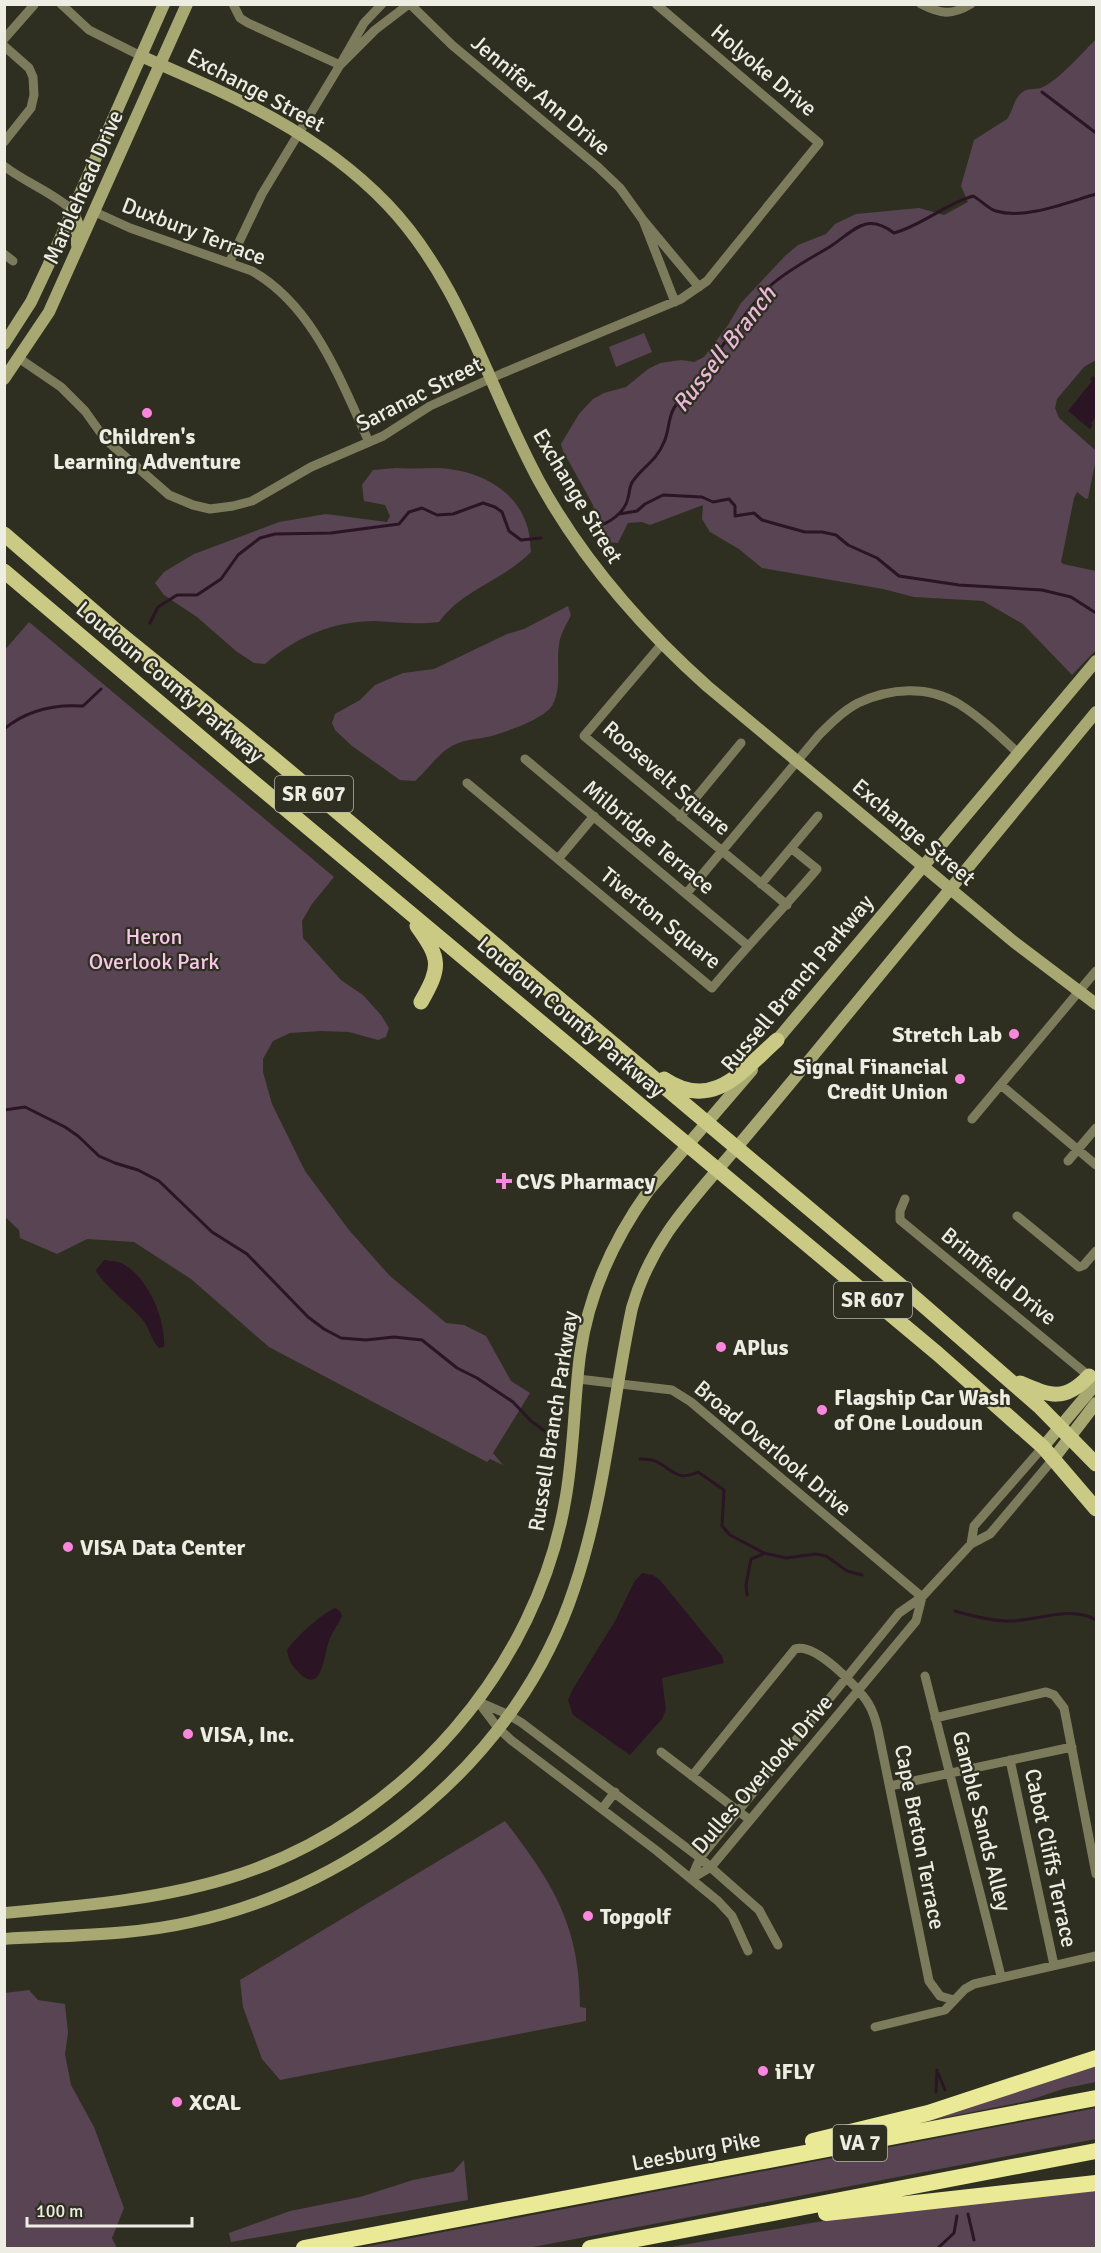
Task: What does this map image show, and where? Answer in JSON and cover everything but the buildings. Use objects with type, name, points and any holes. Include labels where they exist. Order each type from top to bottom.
[{"type":"highway","points":[[623,2188],[928,2113],[1096,2058]]},
{"type":"highway","name":"Leesburg Pike","points":[[304,2248],[1096,2098]]},
{"type":"highway","name":"VA 7","points":[[590,2248],[1096,2151]]},
{"type":"highway","points":[[650,2237],[802,2216],[1096,2183]]},
{"type":"main road","name":"Marblehead Drive","points":[[4,344],[31,302],[164,4]]},
{"type":"main road","name":"Marblehead Drive","points":[[4,379],[20,359],[49,312],[187,4]]},
{"type":"main road","name":"Exchange Street","points":[[141,56],[251,106],[300,133],[356,174],[387,204],[435,267],[454,301],[539,482],[573,536],[606,582],[662,644],[707,686],[949,889],[1096,1004]]},
{"type":"main road","points":[[72,210],[77,223],[78,236],[74,258]]},
{"type":"main road","name":"Loudoun County Parkway","points":[[4,534],[121,635],[272,757],[1006,1376],[1066,1432],[1096,1464]]},
{"type":"main road","name":"Loudoun County Parkway","points":[[4,571],[938,1354],[1043,1447],[1096,1509]]},
{"type":"main road","name":"Russell Branch Parkway","points":[[4,1913],[125,1899],[195,1887],[269,1863],[326,1835],[369,1807],[424,1761],[477,1701],[517,1638],[538,1596],[553,1552],[567,1493],[580,1353],[590,1308],[600,1276],[613,1247],[644,1197],[1096,661]]},
{"type":"main road","points":[[4,1938],[109,1933],[192,1922],[234,1910],[306,1883],[376,1843],[413,1816],[461,1771],[509,1715],[546,1655],[574,1592],[601,1489],[632,1308],[649,1262],[672,1224],[1096,712]]},
{"type":"main road","points":[[402,907],[431,945],[437,965],[433,981],[421,1002]]},
{"type":"main road","points":[[624,1053],[679,1088],[704,1092],[720,1088],[730,1081],[777,1040]]},
{"type":"main road","points":[[1006,1376],[1053,1395],[1074,1390],[1094,1376]]},
{"type":"main road","points":[[1054,1458],[1094,1376]]},
{"type":"main road","points":[[1043,1447],[1066,1432],[1096,1403]]},
{"type":"street","name":"Exchange Street","points":[[61,4],[89,30],[141,56]]},
{"type":"street","points":[[233,4],[240,18],[248,23],[340,65]]},
{"type":"street","points":[[229,263],[262,194],[364,23],[382,4]]},
{"type":"street","points":[[340,65],[375,30],[409,4]]},
{"type":"street","name":"Jennifer Ann Drive","points":[[409,4],[452,45],[598,167],[620,189],[699,287]]},
{"type":"street","name":"Holyoke Drive","points":[[656,4],[819,143]]},
{"type":"street","points":[[921,4],[939,13],[950,13],[971,4]]},
{"type":"street","points":[[4,39],[34,5]]},
{"type":"street","points":[[4,46],[29,68],[33,77],[34,95],[31,108],[4,142]]},
{"type":"street","name":"Saranac Street","points":[[20,359],[72,397],[105,439],[169,495],[192,505],[210,509],[252,501],[311,467],[383,436],[430,406],[675,302],[699,287],[721,264],[819,143]]},
{"type":"street","points":[[5,167],[62,201],[72,210]]},
{"type":"street","name":"Duxbury Terrace","points":[[95,212],[130,228],[252,271],[267,279],[304,320],[326,350],[369,442]]},
{"type":"street","name":"Jennifer Ann Drive","points":[[643,220],[675,302]]},
{"type":"street","points":[[4,254],[13,261]]},
{"type":"street","name":"Roosevelt Square","points":[[662,644],[584,736],[787,905]]},
{"type":"street","points":[[686,894],[797,760],[833,721],[857,704],[879,695],[911,690],[929,692],[957,703],[974,714],[1019,754]]},
{"type":"street","points":[[680,817],[741,743]]},
{"type":"street","name":"Milbridge Terrace","points":[[525,759],[747,945]]},
{"type":"street","name":"Tiverton Square","points":[[467,783],[712,988],[747,945],[787,905],[816,869],[791,848]]},
{"type":"street","points":[[558,859],[594,816]]},
{"type":"street","points":[[761,884],[818,816]]},
{"type":"street","points":[[972,1119],[1096,971]]},
{"type":"street","points":[[1001,1085],[1096,1165]]},
{"type":"street","points":[[1068,1161],[1096,1128]]},
{"type":"street","name":"Brimfield Drive","points":[[905,1199],[900,1211],[900,1220],[1094,1376]]},
{"type":"street","points":[[1017,1216],[1079,1267],[1084,1265],[1096,1251]]},
{"type":"street","name":"Broad Overlook Drive","points":[[578,1379],[672,1390],[691,1402],[922,1597]]},
{"type":"street","name":"Dulles Overlook Drive","points":[[971,1544],[974,1526],[1043,1447]]},
{"type":"street","name":"Dulles Overlook Drive","points":[[691,1879],[700,1858],[899,1613],[922,1597],[971,1544],[990,1534],[1054,1458]]},
{"type":"street","name":"Dulles Overlook Drive","points":[[691,1879],[711,1868],[916,1622],[922,1597]]},
{"type":"street","name":"Cape Breton Terrace","points":[[692,1776],[795,1649],[804,1647],[812,1650],[846,1677],[870,1705],[874,1717],[929,1981],[940,1996],[954,2000]]},
{"type":"street","name":"Gamble Sands Alley","points":[[925,1676],[1001,1976]]},
{"type":"street","points":[[935,1718],[1050,1693],[1062,1702],[1096,1874]]},
{"type":"street","points":[[477,1701],[509,1715],[615,1792],[700,1858],[759,1910],[778,1945]]},
{"type":"street","points":[[477,1701],[498,1728],[511,1740],[691,1879],[732,1916],[748,1951]]},
{"type":"street","points":[[890,1786],[1072,1747]]},
{"type":"street","points":[[661,1752],[750,1820]]},
{"type":"street","name":"Cabot Cliffs Terrace","points":[[1010,1760],[1054,1965]]},
{"type":"street","points":[[602,1809],[615,1792]]},
{"type":"street","points":[[875,2027],[945,2010],[974,1984],[1096,1956]]},
{"type":"green space","points":[[1096,39],[1096,360],[1084,367],[1057,399],[1055,408],[1059,418],[1095,450],[1095,464],[1088,498],[1086,499],[1077,492],[1074,498],[1061,562],[1096,571],[1096,650],[1072,675],[1023,624],[983,601],[914,597],[883,589],[762,568],[739,549],[710,532],[702,519],[703,505],[650,525],[642,522],[628,523],[618,543],[606,542],[599,536],[593,505],[561,444],[579,414],[593,399],[604,393],[626,387],[648,369],[660,363],[681,360],[694,362],[704,357],[741,303],[785,256],[798,245],[826,234],[835,224],[856,214],[919,208],[944,215],[968,202],[961,186],[974,140],[1007,119],[1020,94],[1026,90],[1041,88],[1057,78]]},
{"type":"green space","points":[[644,333],[652,352],[616,367],[609,347]]},
{"type":"green space","points":[[396,468],[453,470],[481,477],[494,484],[515,502],[523,515],[529,532],[531,552],[507,571],[460,601],[439,622],[375,621],[330,627],[289,646],[265,664],[254,663],[236,651],[197,617],[164,595],[155,583],[164,572],[194,554],[279,522],[326,514],[387,522],[390,516],[385,505],[364,501],[362,485],[373,470]]},
{"type":"green space","points":[[568,606],[571,615],[560,641],[556,697],[549,710],[533,720],[513,729],[450,747],[415,781],[400,780],[352,746],[335,730],[332,723],[335,714],[360,700],[375,685],[403,673],[434,669],[507,634],[524,629]]},
{"type":"green space","name":"Heron Overlook Park","points":[[29,622],[334,877],[312,904],[302,921],[303,938],[341,980],[363,995],[389,1028],[386,1037],[378,1040],[349,1032],[321,1031],[290,1033],[273,1041],[263,1059],[263,1072],[272,1104],[305,1171],[349,1230],[389,1275],[446,1323],[464,1325],[486,1336],[511,1381],[530,1393],[493,1453],[503,1465],[490,1459],[487,1462],[269,1347],[191,1279],[134,1242],[87,1239],[57,1254],[20,1238],[19,1230],[5,1217],[4,651]]},
{"type":"green space","name":"Topgolf","points":[[505,1821],[550,1886],[569,1929],[579,1978],[580,2007],[586,2008],[586,2021],[280,2080],[262,2059],[243,2007],[240,1980]]},
{"type":"green space","points":[[29,1990],[38,2000],[65,2004],[68,2033],[65,2054],[71,2085],[94,2127],[124,2208],[112,2238],[117,2248],[5,2248],[5,1993]]},
{"type":"green space","points":[[1096,2065],[1096,2082],[1066,2088],[1027,2101],[918,2123]]},
{"type":"green space","points":[[1096,2108],[1096,2139],[528,2248],[359,2248]]},
{"type":"green space","points":[[464,2160],[468,2200],[231,2242],[229,2233],[290,2211],[360,2197],[413,2180],[453,2172]]},
{"type":"green space","points":[[1096,2189],[1096,2248],[665,2248],[881,2211]]},
{"type":"shaded area","points":[[1093,376],[1096,379],[1096,416],[1090,429],[1068,411],[1092,381],[1090,379]]},
{"type":"shaded area","points":[[104,1260],[123,1264],[132,1270],[147,1289],[154,1300],[162,1324],[164,1347],[159,1348],[142,1319],[98,1275],[96,1270]]},
{"type":"shaded area","points":[[642,1573],[653,1575],[660,1580],[722,1656],[724,1663],[662,1678],[666,1710],[662,1719],[630,1755],[573,1715],[568,1700],[615,1621],[634,1582]]},
{"type":"shaded area","points":[[335,1608],[342,1616],[330,1638],[318,1676],[308,1679],[293,1666],[287,1650],[309,1626]]},
{"type":"waterway","points":[[1042,92],[1096,133]]},
{"type":"waterway","name":"Russell Branch","points":[[596,527],[611,520],[624,508],[632,483],[661,449],[672,412],[677,404],[695,384],[761,296],[792,269],[861,226],[876,224],[894,233],[973,196],[993,210],[1020,213],[1046,209],[1096,194]]},
{"type":"waterway","points":[[619,514],[637,511],[663,495],[702,497],[713,502],[729,499],[735,506],[735,516],[754,513],[762,520],[805,532],[836,535],[848,545],[877,558],[899,576],[959,585],[1042,590],[1071,597],[1096,613]]},
{"type":"waterway","name":"Russell Branch","points":[[150,623],[158,607],[177,595],[197,595],[221,579],[238,555],[260,538],[275,534],[331,533],[399,524],[409,512],[422,508],[437,515],[453,514],[483,503],[502,512],[509,531],[521,540],[541,538]]},
{"type":"waterway","name":"Russell Branch","points":[[4,729],[22,717],[51,707],[83,706],[101,689]]},
{"type":"waterway","points":[[4,1110],[25,1107],[65,1127],[99,1156],[138,1170],[159,1181],[212,1232],[247,1254],[308,1317],[324,1329],[341,1338],[366,1340],[394,1337],[422,1340],[457,1368],[477,1378],[513,1402],[531,1421],[547,1433]]},
{"type":"waterway","points":[[640,1459],[650,1459],[681,1475],[686,1476],[698,1472],[724,1490],[722,1526],[730,1535],[764,1553],[786,1558],[816,1554],[826,1556],[847,1571],[862,1575]]},
{"type":"waterway","points":[[747,1595],[746,1585],[751,1559],[763,1554]]},
{"type":"waterway","points":[[955,1611],[1002,1621],[1065,1614],[1076,1614],[1096,1620]]},
{"type":"waterway","points":[[936,2092],[937,2070]]},
{"type":"waterway","points":[[938,2073],[945,2090]]},
{"type":"waterway","points":[[968,2214],[974,2240]]},
{"type":"waterway","points":[[938,2248],[954,2233],[957,2216]]},
{"type":"place","name":"Children's Learning Adventure","points":[[147,413]]},
{"type":"place","name":"Stretch Lab","points":[[1014,1034]]},
{"type":"place","name":"Signal Financial Credit Union","points":[[960,1079]]},
{"type":"place","name":"CVS Pharmacy","points":[[504,1181]]},
{"type":"place","name":"APlus","points":[[721,1347]]},
{"type":"place","name":"Flagship Car Wash of One Loudoun","points":[[822,1410]]},
{"type":"place","name":"VISA Data Center","points":[[68,1547]]},
{"type":"place","name":"VISA, Inc.","points":[[188,1734]]},
{"type":"place","name":"Topgolf","points":[[588,1916]]},
{"type":"place","name":"iFLY","points":[[763,2071]]},
{"type":"place","name":"XCAL","points":[[177,2102]]}]
